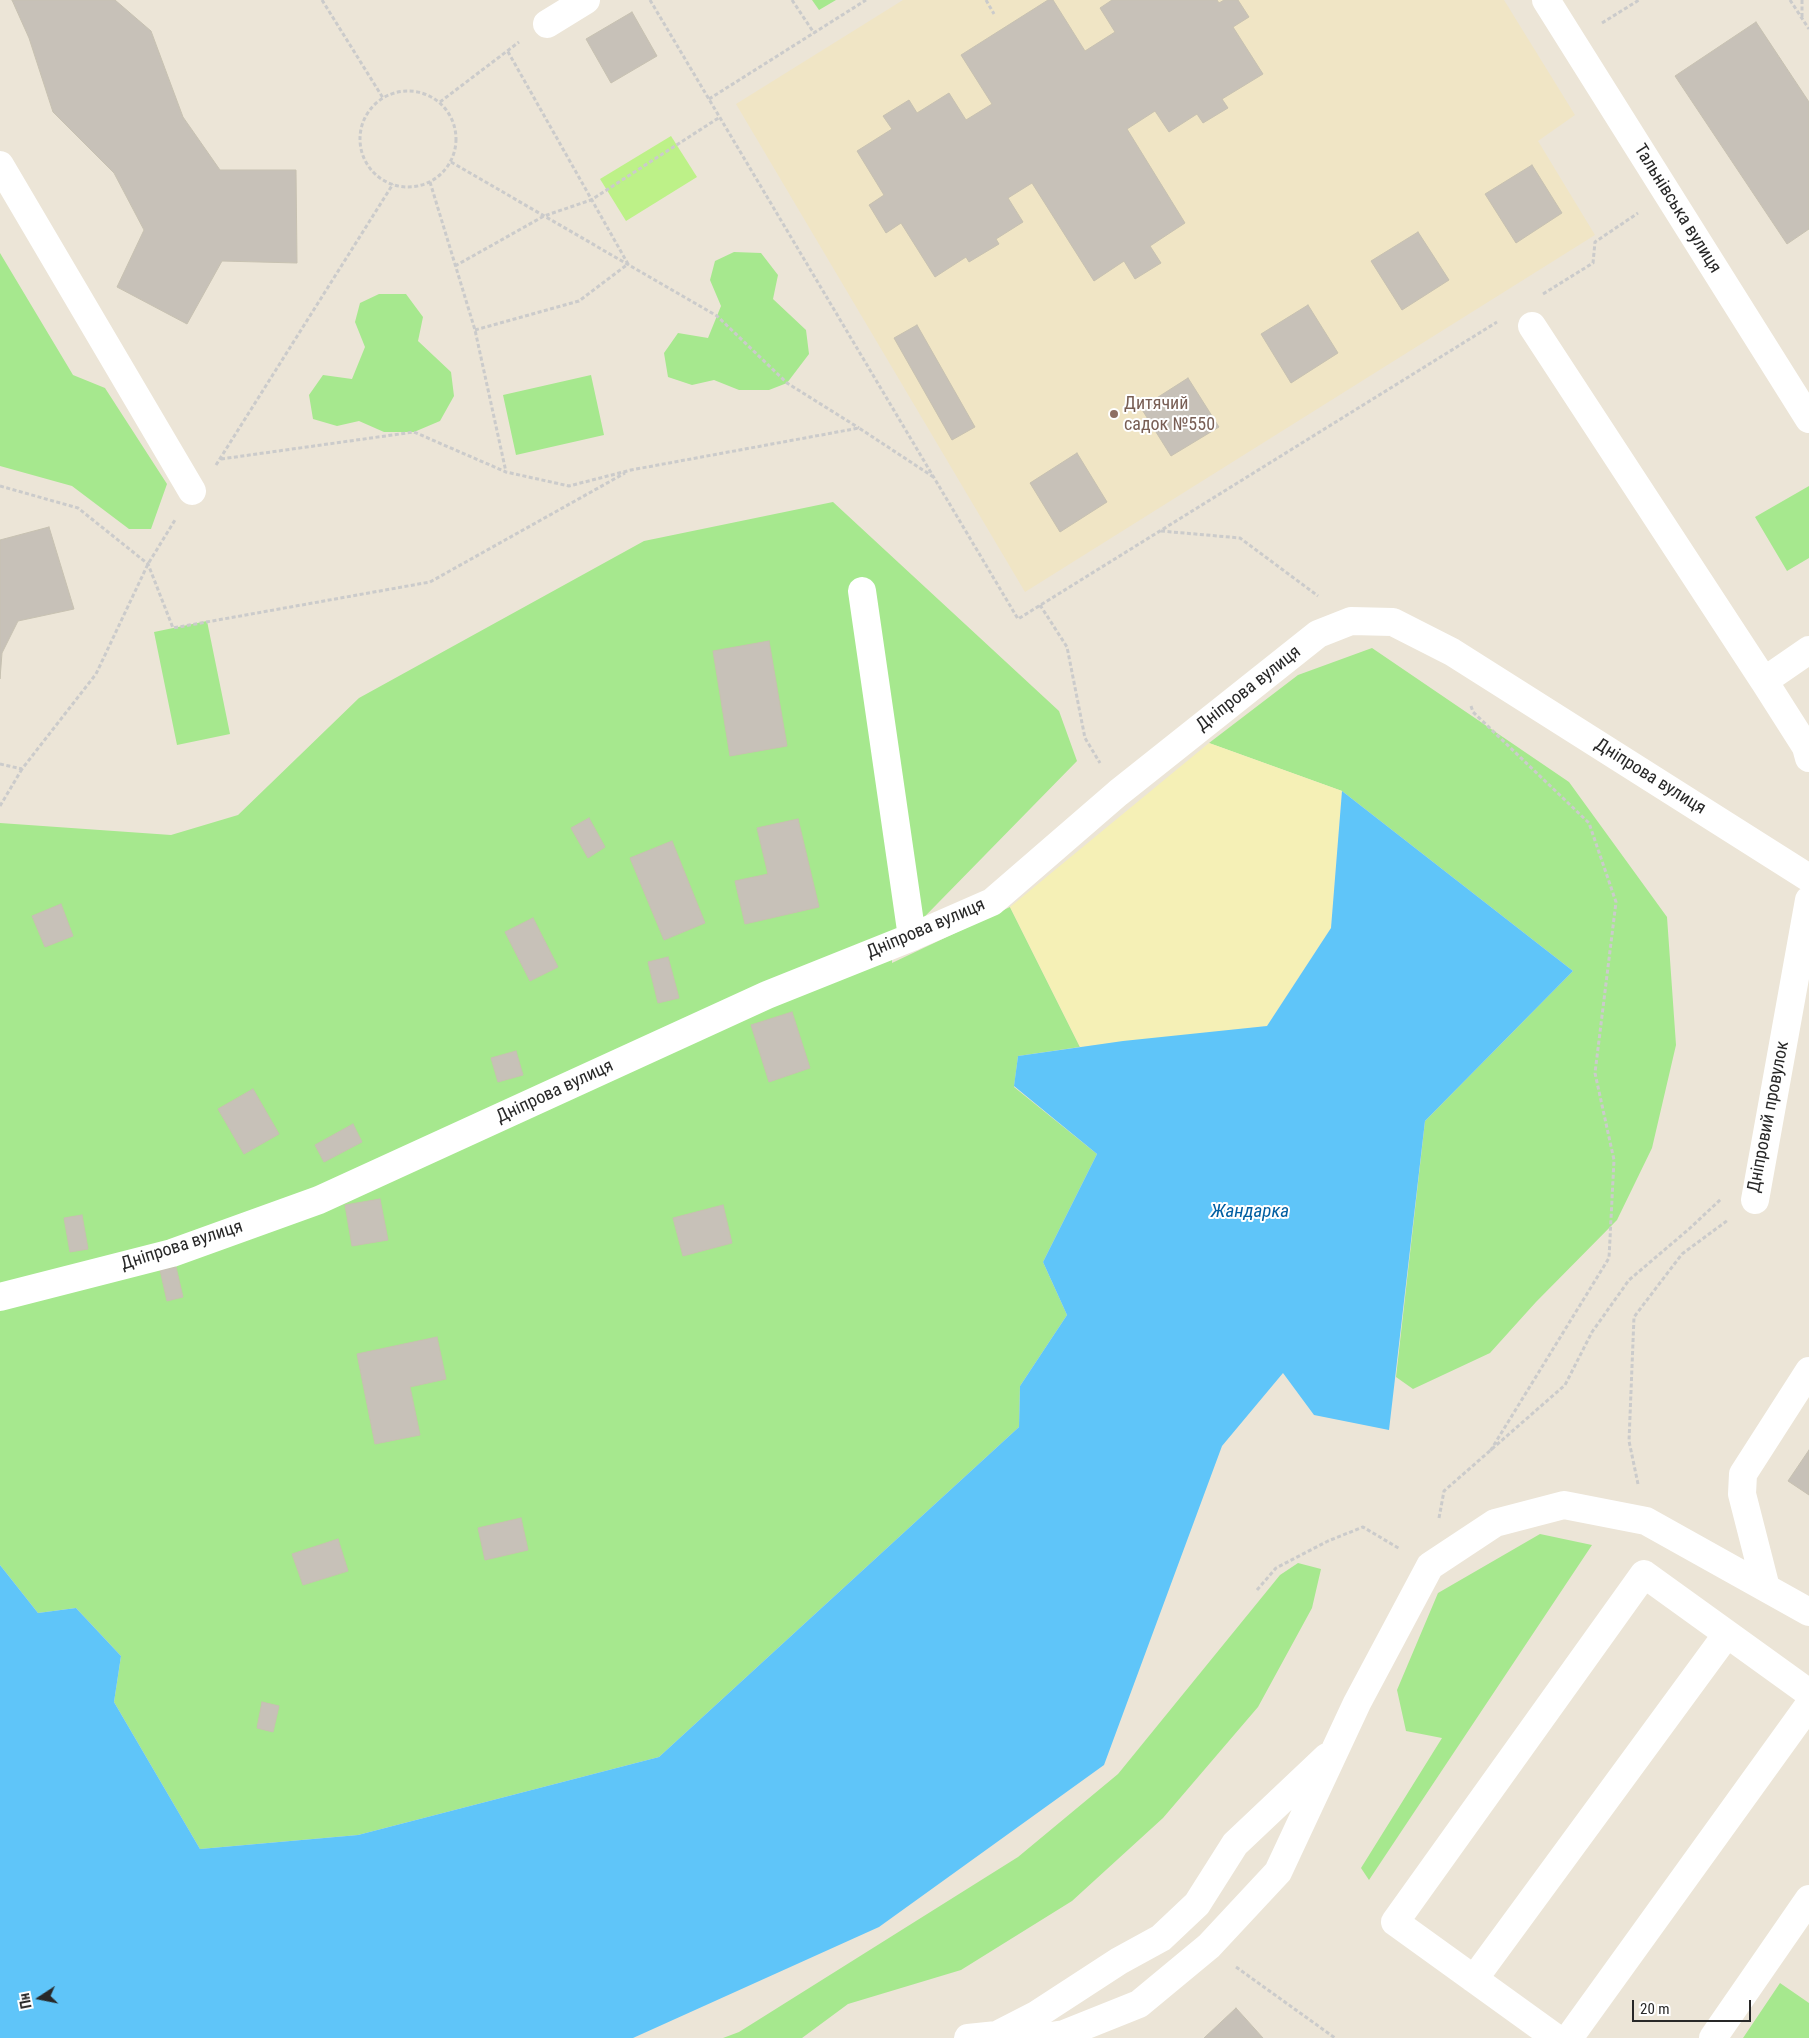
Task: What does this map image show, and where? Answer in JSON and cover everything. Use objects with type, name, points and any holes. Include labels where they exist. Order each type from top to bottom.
[{"type":"street","points":[[547,24],[586,0]]},
{"type":"street","name":"Тальнівська вулиця","points":[[1546,0],[1809,418]]},
{"type":"street","points":[[0,165],[192,491]]},
{"type":"street","points":[[1532,326],[1764,681],[1806,747],[1809,758]]},
{"type":"street","points":[[862,591],[912,937]]},
{"type":"street","name":"Дніпрова вулиця","points":[[0,1297],[172,1253],[319,1200],[767,995],[912,937],[992,902],[1118,793],[1318,634],[1352,621],[1392,622],[1452,652],[1809,878]]},
{"type":"street","points":[[1764,681],[1809,650]]},
{"type":"street","name":"Дніпровий провулок","points":[[1755,1200],[1809,900]]},
{"type":"street","points":[[1766,1588],[1742,1494],[1743,1474],[1809,1371]]},
{"type":"street","points":[[1039,2038],[1064,2034],[1139,2004],[1209,1946],[1278,1872],[1357,1703],[1430,1566],[1495,1523],[1564,1505],[1646,1521],[1809,1612]]},
{"type":"street","points":[[1556,2038],[1395,1922],[1644,1574],[1809,1693]]},
{"type":"street","points":[[1474,1979],[1727,1634]]},
{"type":"street","points":[[1569,2038],[1809,1705]]},
{"type":"street","points":[[997,2034],[1036,2015],[1161,1938],[1197,1904],[1235,1844],[1337,1747]]},
{"type":"street","points":[[1712,2038],[1805,1913]]},
{"type":"street","points":[[968,2038],[997,2034],[1030,2038]]},
{"type":"path","points":[[322,0],[383,98]]},
{"type":"path","points":[[650,0],[936,478],[1018,619],[1500,321]]},
{"type":"path","points":[[792,0],[814,33]]},
{"type":"path","points":[[709,99],[866,0]]},
{"type":"path","points":[[986,0],[994,14]]},
{"type":"path","points":[[1597,26],[1639,0]]},
{"type":"path","points":[[1790,0],[1809,30]]},
{"type":"path","points":[[1802,0],[1802,19]]},
{"type":"path","points":[[440,102],[507,50],[547,24]]},
{"type":"path","points":[[507,50],[628,264]]},
{"type":"path","points":[[411,90],[427,94],[440,102],[450,114],[456,130],[456,147],[451,162],[442,173],[430,182],[412,187],[393,184],[379,177],[368,166],[362,152],[360,137],[363,122],[371,108],[383,98],[396,92],[411,90]]},
{"type":"path","points":[[456,266],[544,216],[591,200],[720,117]]},
{"type":"path","points":[[451,162],[717,316],[787,383],[936,478]]},
{"type":"path","points":[[430,182],[475,330],[506,472]]},
{"type":"path","points":[[1542,294],[1593,263],[1595,242],[1667,193]]},
{"type":"path","points":[[475,330],[579,301],[628,264]]},
{"type":"path","points":[[221,459],[414,432],[506,472],[569,486],[631,470],[859,428]]},
{"type":"path","points":[[0,486],[78,508],[148,564],[173,628],[430,582],[631,470]]},
{"type":"path","points":[[1160,531],[1240,538],[1352,621]]},
{"type":"path","points":[[1040,605],[1067,647],[1085,738]]},
{"type":"path","points":[[1470,704],[1473,712],[1589,823],[1616,902],[1595,1073],[1614,1160],[1609,1258],[1489,1453]]},
{"type":"path","points":[[0,806],[22,769]]},
{"type":"path","points":[[1257,1590],[1276,1568],[1328,1541],[1363,1527],[1430,1566],[1444,1491],[1565,1385],[1592,1332],[1629,1280],[1689,1229],[1726,1192]]},
{"type":"path","name":"Дніпровий провулок","points":[[1646,1521],[1629,1441],[1634,1317],[1682,1254],[1755,1200]]},
{"type":"path","points":[[1236,1966],[1336,2038]]},
{"type":"shaded area","name":"Дитячий садок №550","points":[[903,0],[1504,0],[1575,115],[1538,141],[1595,235],[1025,592],[736,104]]},
{"type":"green space","points":[[812,0],[836,0],[819,10]]},
{"type":"green space","points":[[671,136],[697,177],[626,221],[600,179]]},
{"type":"green space","points":[[734,252],[761,253],[778,275],[773,299],[806,330],[809,354],[787,383],[769,390],[739,390],[714,380],[692,385],[668,377],[664,353],[678,333],[708,338],[721,306],[710,280],[715,261]]},
{"type":"green space","points":[[0,253],[73,375],[105,388],[167,484],[151,529],[129,529],[72,486],[0,466]]},
{"type":"green space","points":[[379,294],[406,294],[423,317],[418,341],[451,372],[454,396],[440,421],[414,432],[384,432],[359,421],[337,426],[313,419],[309,395],[323,375],[352,379],[365,347],[355,322],[360,303]]},
{"type":"green space","points":[[591,375],[604,435],[516,455],[503,395]]},
{"type":"green space","points":[[1809,486],[1809,558],[1787,571],[1755,517]]},
{"type":"green space","points":[[833,502],[1059,711],[1077,761],[892,950],[892,963],[1010,907],[1080,1047],[1018,1056],[1014,1087],[1097,1154],[1043,1262],[1067,1315],[1020,1386],[1019,1427],[659,1757],[358,1835],[200,1849],[114,1702],[121,1656],[76,1608],[38,1613],[0,1565],[0,823],[171,835],[238,815],[359,698],[644,541]]},
{"type":"green space","points":[[207,621],[230,734],[177,745],[154,632]]},
{"type":"green space","points":[[1372,648],[1569,782],[1667,917],[1676,1045],[1652,1148],[1617,1220],[1536,1302],[1490,1353],[1413,1389],[1396,1377],[1425,1121],[1573,971],[1342,791],[1209,743],[1298,675]]},
{"type":"green space","points":[[1540,1534],[1592,1545],[1369,1880],[1361,1868],[1442,1738],[1406,1731],[1397,1690],[1438,1593]]},
{"type":"green space","points":[[1298,1563],[1321,1569],[1312,1608],[1258,1707],[1163,1818],[1072,1901],[961,1970],[848,2004],[802,2038],[723,2038],[739,2032],[1018,1857],[1118,1774],[1280,1575]]},
{"type":"green space","points":[[1780,1983],[1809,2003],[1809,2038],[1743,2038]]},
{"type":"sand","points":[[1209,743],[1342,791],[1331,928],[1267,1026],[1080,1047],[1010,907]]},
{"type":"water","name":"Жандарка","points":[[1342,791],[1573,971],[1425,1121],[1389,1430],[1314,1415],[1283,1373],[1222,1446],[1104,1765],[879,1927],[633,2038],[0,2038],[0,1565],[38,1613],[76,1608],[121,1656],[114,1702],[200,1849],[358,1835],[659,1757],[1019,1427],[1020,1386],[1067,1315],[1043,1262],[1097,1154],[1014,1086],[1018,1056],[1123,1041],[1267,1026],[1331,928]]},
{"type":"building","points":[[12,0],[115,0],[151,31],[183,117],[220,170],[296,170],[297,263],[222,261],[187,324],[117,287],[144,230],[114,173],[53,112],[29,38]]},
{"type":"building","points":[[1048,0],[1053,0],[1085,51],[1115,32],[1100,8],[1112,0],[1217,0],[1219,3],[1224,0],[1238,0],[1249,17],[1233,27],[1263,74],[1222,99],[1228,108],[1203,123],[1197,114],[1169,132],[1155,111],[1127,129],[1185,223],[1150,246],[1161,263],[1135,279],[1124,261],[1094,281],[1032,183],[1008,198],[1023,222],[996,239],[999,244],[969,262],[966,257],[935,277],[901,223],[886,233],[869,205],[884,195],[857,151],[892,129],[883,116],[909,100],[917,113],[949,93],[966,120],[992,104],[961,55]]},
{"type":"building","points":[[632,12],[657,56],[611,83],[586,39]]},
{"type":"building","points":[[1756,22],[1809,102],[1809,229],[1787,244],[1675,76]]},
{"type":"building","points":[[1532,165],[1562,213],[1516,243],[1485,194]]},
{"type":"building","points":[[1418,232],[1449,280],[1402,310],[1371,261]]},
{"type":"building","points":[[1308,305],[1338,353],[1291,383],[1261,334]]},
{"type":"building","points":[[917,325],[975,427],[952,440],[894,338]]},
{"type":"building","points":[[1188,378],[1219,427],[1171,456],[1141,408]]},
{"type":"building","points":[[1077,453],[1107,502],[1060,532],[1030,483]]},
{"type":"building","points":[[49,527],[74,609],[18,621],[2,653],[0,679],[0,540]]},
{"type":"building","points":[[769,641],[787,746],[730,756],[713,651]]},
{"type":"building","points":[[589,818],[605,847],[588,858],[571,828]]},
{"type":"building","points":[[798,819],[819,907],[745,924],[735,881],[768,874],[757,828]]},
{"type":"building","points":[[672,841],[705,923],[664,940],[630,858]]},
{"type":"building","points":[[61,904],[73,936],[45,947],[32,916]]},
{"type":"building","points":[[533,918],[558,967],[530,981],[505,932]]},
{"type":"building","points":[[668,957],[679,998],[658,1003],[648,962]]},
{"type":"building","points":[[792,1012],[810,1068],[769,1082],[751,1025]]},
{"type":"building","points":[[516,1051],[523,1075],[498,1082],[491,1058]]},
{"type":"building","points":[[253,1089],[279,1134],[244,1154],[218,1109]]},
{"type":"building","points":[[353,1124],[362,1142],[324,1162],[315,1145]]},
{"type":"building","points":[[380,1199],[388,1240],[352,1246],[345,1205]]},
{"type":"building","points":[[723,1205],[732,1243],[683,1256],[673,1218]]},
{"type":"building","points":[[82,1215],[88,1249],[70,1252],[64,1218]]},
{"type":"building","points":[[176,1267],[183,1297],[167,1301],[160,1270]]},
{"type":"building","points":[[437,1337],[446,1379],[410,1387],[420,1435],[375,1444],[357,1354]]},
{"type":"building","points":[[1809,1450],[1809,1495],[1788,1481]]},
{"type":"building","points":[[521,1518],[528,1550],[485,1560],[478,1528]]},
{"type":"building","points":[[338,1539],[348,1571],[303,1585],[292,1554]]},
{"type":"building","points":[[262,1702],[279,1706],[273,1732],[257,1728]]},
{"type":"building","points":[[1236,2008],[1263,2038],[1204,2038]]},
{"type":"place","name":"Дитячий садок №550","points":[[1114,414]]}]
